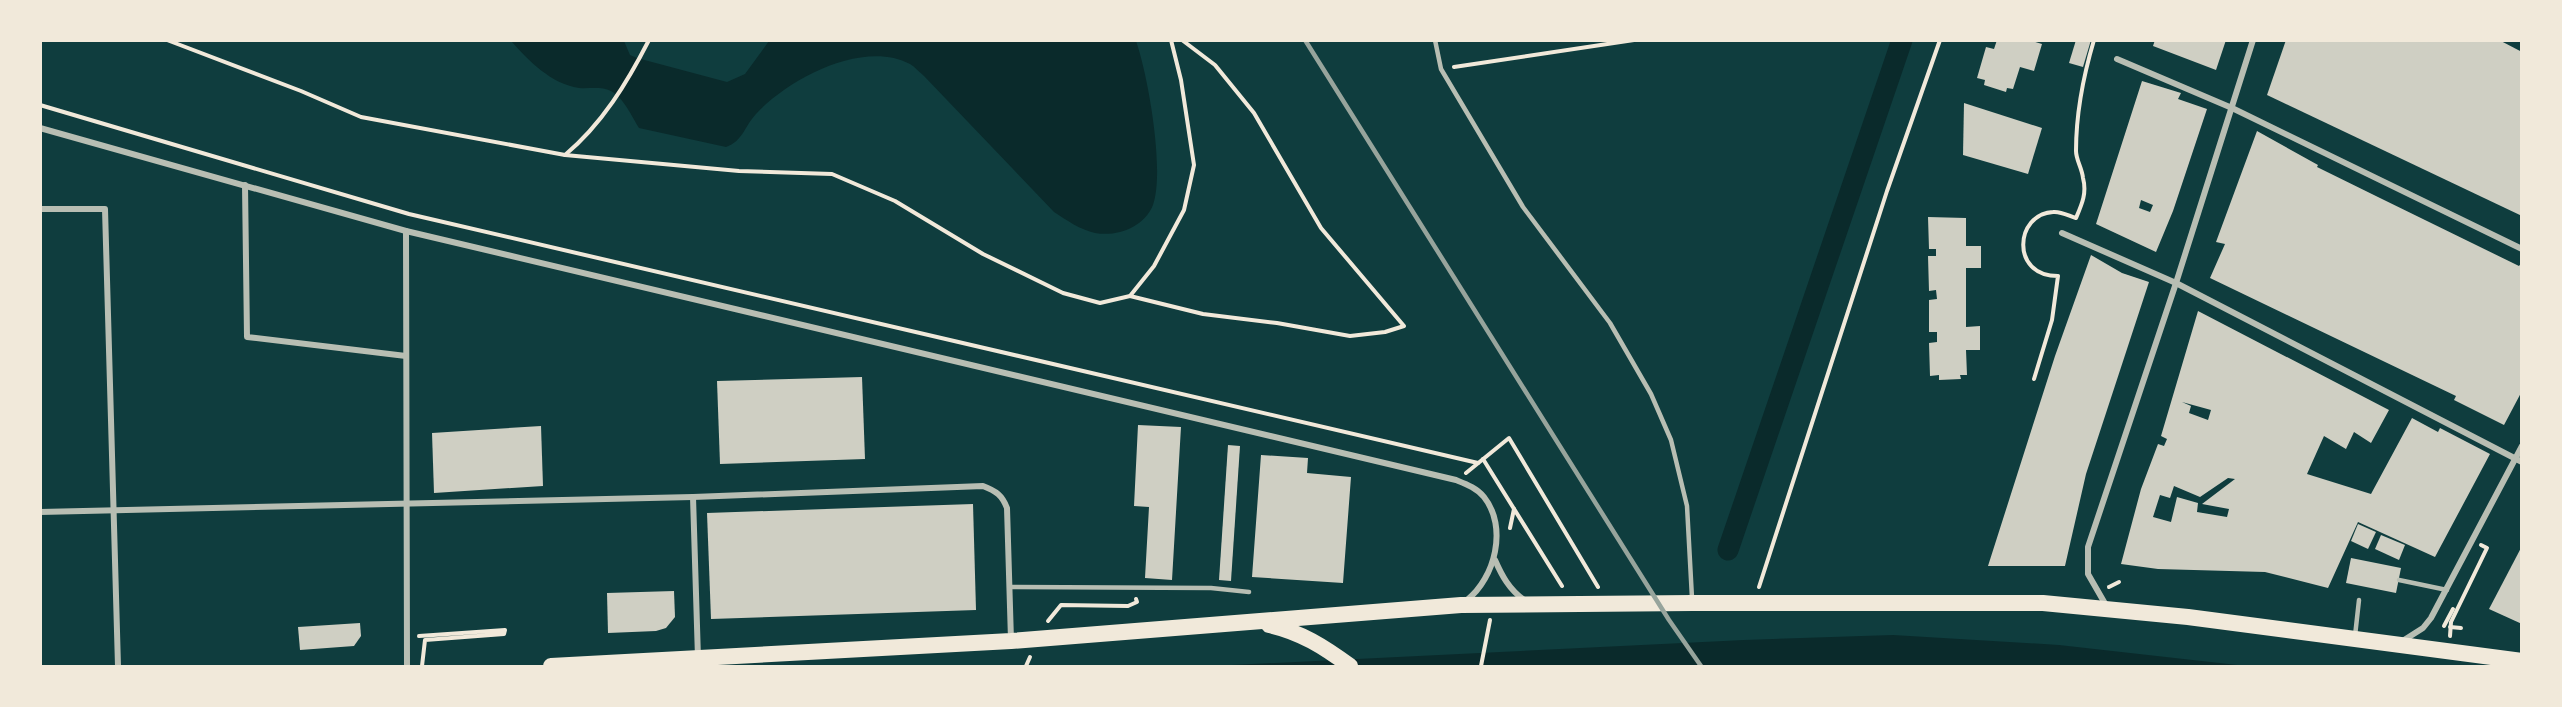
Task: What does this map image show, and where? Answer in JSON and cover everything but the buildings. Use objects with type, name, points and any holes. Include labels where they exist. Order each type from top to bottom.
[{"type":"highway","points":[[551,666],[1011,641],[1461,605],[1692,603],[2043,603],[2107,608],[2522,661]]},
{"type":"highway","points":[[1250,622],[1290,630],[1318,643],[1350,666]]},
{"type":"street","points":[[2107,608],[2088,574],[2088,547],[2176,283],[2253,40]]},
{"type":"street","points":[[2117,59],[2232,108],[2522,249]]},
{"type":"street","points":[[40,128],[406,231],[1456,480],[1471,486],[1484,496],[1491,508],[1495,523],[1495,560],[1490,573],[1461,605]]},
{"type":"street","points":[[245,186],[247,337],[406,356]]},
{"type":"street","points":[[40,210],[105,209],[118,666]]},
{"type":"street","points":[[406,231],[407,666]]},
{"type":"street","points":[[2062,233],[2176,283],[2522,462]]},
{"type":"street","points":[[2394,645],[2423,628],[2447,590],[2522,446]]},
{"type":"street","points":[[40,512],[693,497],[983,486],[996,491],[1004,499],[1007,508],[1011,641]]},
{"type":"street","points":[[693,497],[698,659]]},
{"type":"street","points":[[1495,560],[1509,587],[1529,604]]},
{"type":"lane","points":[[1435,40],[1441,69],[1523,207],[1610,323],[1651,394],[1671,440],[1687,506],[1692,603]]},
{"type":"lane","points":[[2399,580],[2447,590]]},
{"type":"lane","points":[[1010,588],[1211,588],[1249,592]]},
{"type":"lane","points":[[2354,640],[2359,600]]},
{"type":"path","points":[[167,40],[301,91],[361,117],[565,155],[739,171],[832,174],[895,201],[983,254],[1063,292],[1100,303],[1130,296],[1203,314],[1277,323],[1350,336],[1384,332],[1404,326],[1321,228],[1254,113],[1215,65],[1182,40]]},
{"type":"path","points":[[565,155],[594,128],[640,59],[649,40]]},
{"type":"path","points":[[1130,296],[1154,266],[1184,210],[1194,165],[1181,80],[1171,40]]},
{"type":"path","points":[[1441,69],[1634,40]]},
{"type":"path","points":[[1758,589],[1887,191],[1940,40]]},
{"type":"path","points":[[2034,379],[2052,320],[2058,276],[2048,276],[2033,269],[2025,259],[2022,248],[2024,236],[2035,220],[2048,213],[2058,212],[2076,218],[2084,198],[2084,178],[2076,155],[2076,124],[2083,77],[2094,40]]},
{"type":"path","points":[[40,105],[409,214],[1478,463]]},
{"type":"path","points":[[1456,480],[1509,438],[1598,587]]},
{"type":"path","points":[[1483,459],[1562,587]]},
{"type":"path","points":[[2450,644],[2451,622],[2487,548],[2480,544],[2475,555]]},
{"type":"path","points":[[2441,626],[2461,628]]},
{"type":"path","points":[[422,666],[425,640],[504,634],[505,630],[428,634]]},
{"type":"water","points":[[511,41],[624,41],[630,55],[637,58],[727,82],[745,74],[769,41],[1136,41],[1154,123],[1157,170],[1153,205],[1149,213],[1137,225],[1121,232],[1104,234],[1084,230],[1054,212],[924,76],[910,64],[891,58],[871,56],[849,60],[827,66],[806,76],[770,101],[756,114],[740,137],[726,147],[639,128],[616,94],[603,89],[579,88],[559,82],[533,63]]},
{"type":"water","points":[[1893,635],[2059,645],[2246,666],[1212,666],[1744,640]]},
{"type":"waterway","points":[[1728,550],[1902,40]]},
{"type":"railway","points":[[1305,40],[1669,620],[1701,666]]}]
